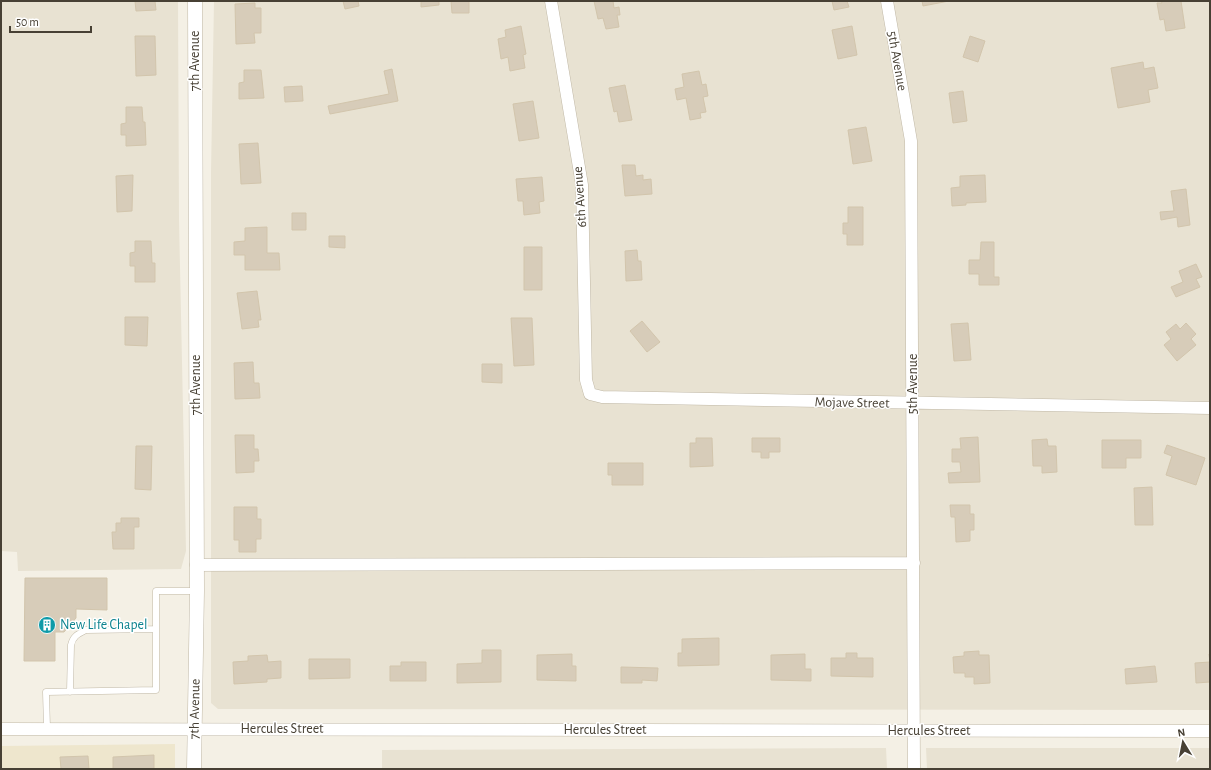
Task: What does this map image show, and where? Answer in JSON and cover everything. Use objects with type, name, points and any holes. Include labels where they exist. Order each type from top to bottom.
[{"type":"street","name":"7th Avenue","points":[[194,769],[197,591],[195,1]]},
{"type":"street","name":"6th Avenue","points":[[551,1],[582,186],[586,380],[590,394]]},
{"type":"street","name":"5th Avenue","points":[[887,1],[911,141],[914,404],[914,769]]},
{"type":"street","name":"Mojave Street","points":[[590,394],[602,397],[914,404],[1210,408]]},
{"type":"street","points":[[196,564],[914,563]]},
{"type":"street","name":"Hercules Street","points":[[1,729],[194,728],[1210,731]]},
{"type":"lane","points":[[47,728],[46,692],[156,690],[156,591],[197,591]]},
{"type":"lane","points":[[70,692],[71,645],[73,638],[79,633],[86,630],[156,629]]},
{"type":"shaded area","points":[[1,1],[178,1],[179,220],[186,551],[181,569],[18,571],[17,552],[1,551]]},
{"type":"shaded area","points":[[214,1],[1210,1],[1210,710],[218,709],[211,703],[211,172]]},
{"type":"shaded area","points":[[175,744],[175,769],[1,769],[1,746]]},
{"type":"shaded area","points":[[886,748],[887,769],[382,769],[382,750]]},
{"type":"shaded area","points":[[926,748],[1210,748],[1210,769],[927,769]]},
{"type":"building","points":[[135,1],[155,1],[156,10],[136,11]]},
{"type":"building","points":[[343,1],[358,1],[359,6],[345,9]]},
{"type":"building","points":[[421,1],[439,1],[439,5],[421,7]]},
{"type":"building","points":[[451,1],[469,1],[469,13],[452,13]]},
{"type":"building","points":[[594,1],[613,1],[614,8],[619,7],[620,15],[617,15],[619,27],[606,29],[603,18],[598,19]]},
{"type":"building","points":[[832,1],[847,1],[849,7],[834,10]]},
{"type":"building","points":[[922,1],[949,1],[923,6]]},
{"type":"building","points":[[1161,1],[1181,1],[1185,28],[1166,31],[1164,19],[1160,20],[1157,3],[1162,3]]},
{"type":"building","points":[[255,3],[255,8],[261,8],[261,33],[254,33],[255,43],[236,44],[235,4]]},
{"type":"building","points":[[521,26],[526,54],[523,55],[525,68],[510,71],[508,57],[501,59],[498,39],[506,37],[505,30]]},
{"type":"building","points":[[852,26],[857,55],[838,59],[832,30]]},
{"type":"building","points":[[135,36],[155,36],[156,75],[136,76]]},
{"type":"building","points":[[970,36],[985,41],[978,62],[963,57]]},
{"type":"building","points":[[1143,62],[1144,69],[1154,67],[1158,88],[1148,90],[1150,102],[1118,108],[1111,68]]},
{"type":"building","points":[[392,69],[398,101],[330,114],[328,106],[389,94],[384,71]]},
{"type":"building","points":[[244,70],[261,70],[264,98],[239,99],[239,83],[244,82]]},
{"type":"building","points":[[699,71],[702,85],[706,84],[708,96],[703,97],[706,112],[700,113],[701,118],[690,120],[686,98],[677,100],[675,89],[684,87],[682,74]]},
{"type":"building","points":[[625,85],[632,120],[619,122],[617,111],[614,112],[609,88]]},
{"type":"building","points":[[302,86],[303,101],[285,102],[284,87]]},
{"type":"building","points":[[963,91],[967,121],[953,123],[949,93]]},
{"type":"building","points":[[533,101],[539,138],[519,141],[513,104]]},
{"type":"building","points":[[126,107],[142,107],[143,122],[145,122],[146,145],[126,146],[126,135],[121,135],[121,124],[126,123]]},
{"type":"building","points":[[866,127],[872,161],[853,164],[848,130]]},
{"type":"building","points":[[258,143],[261,183],[241,184],[239,144]]},
{"type":"building","points":[[622,165],[635,165],[636,176],[643,175],[643,180],[651,179],[652,194],[625,196]]},
{"type":"building","points":[[133,175],[132,211],[117,212],[116,176]]},
{"type":"building","points":[[985,175],[986,202],[966,203],[966,205],[952,206],[951,188],[960,187],[960,176]]},
{"type":"building","points":[[542,177],[544,201],[539,202],[540,213],[524,215],[523,201],[518,201],[516,179]]},
{"type":"building","points":[[1186,189],[1190,225],[1178,227],[1177,217],[1161,220],[1160,212],[1174,211],[1171,191]]},
{"type":"building","points":[[848,207],[863,207],[863,245],[847,245],[847,234],[843,234],[843,223],[848,223]]},
{"type":"building","points":[[292,213],[306,213],[306,230],[292,230]]},
{"type":"building","points":[[267,227],[267,253],[279,253],[280,270],[245,270],[245,255],[234,255],[234,242],[245,241],[245,228]]},
{"type":"building","points":[[329,236],[345,236],[345,248],[329,247]]},
{"type":"building","points":[[135,241],[151,241],[152,263],[155,263],[155,282],[135,282],[135,266],[130,266],[130,253],[135,252]]},
{"type":"building","points":[[981,242],[994,242],[994,277],[999,277],[999,285],[979,285],[979,274],[969,274],[969,260],[980,260]]},
{"type":"building","points":[[524,247],[542,247],[542,290],[524,290]]},
{"type":"building","points":[[637,250],[638,261],[641,261],[642,280],[626,281],[625,251]]},
{"type":"building","points":[[1196,264],[1202,277],[1196,279],[1200,287],[1176,297],[1171,287],[1183,282],[1179,271]]},
{"type":"building","points":[[257,291],[261,320],[258,320],[259,327],[242,329],[237,293]]},
{"type":"building","points":[[125,317],[148,317],[147,346],[125,345]]},
{"type":"building","points":[[511,318],[532,318],[534,365],[514,366]]},
{"type":"building","points":[[642,321],[660,342],[647,352],[630,331]]},
{"type":"building","points":[[968,323],[971,360],[954,361],[951,324]]},
{"type":"building","points":[[1186,323],[1196,334],[1191,339],[1196,345],[1177,361],[1164,345],[1171,339],[1166,332],[1176,324],[1180,329]]},
{"type":"building","points":[[253,362],[254,383],[259,383],[260,398],[235,399],[234,363]]},
{"type":"building","points":[[482,364],[502,364],[502,383],[482,382]]},
{"type":"building","points":[[235,435],[254,435],[254,449],[258,449],[259,461],[254,461],[254,472],[236,473]]},
{"type":"building","points":[[978,437],[980,482],[949,483],[948,473],[961,472],[960,462],[952,462],[952,449],[961,449],[960,438]]},
{"type":"building","points":[[696,438],[712,438],[713,466],[690,467],[690,443],[696,443]]},
{"type":"building","points":[[752,438],[780,438],[780,452],[769,452],[769,458],[761,458],[761,452],[752,452]]},
{"type":"building","points":[[1047,439],[1048,446],[1056,446],[1057,472],[1042,473],[1042,466],[1033,466],[1032,440]]},
{"type":"building","points":[[1102,440],[1141,440],[1141,458],[1126,458],[1126,468],[1102,468]]},
{"type":"building","points":[[1167,445],[1205,458],[1196,485],[1166,475],[1172,456],[1164,453]]},
{"type":"building","points":[[136,446],[152,446],[151,490],[135,489]]},
{"type":"building","points":[[608,463],[643,463],[643,485],[612,485],[612,475],[608,475]]},
{"type":"building","points":[[1152,487],[1153,525],[1135,525],[1134,488]]},
{"type":"building","points":[[950,505],[970,505],[970,514],[974,514],[974,530],[970,530],[970,541],[956,542],[955,517],[951,517]]},
{"type":"building","points":[[234,507],[257,507],[257,519],[261,519],[261,539],[256,539],[256,552],[239,552],[239,540],[234,540]]},
{"type":"building","points":[[121,518],[139,518],[139,527],[134,527],[134,549],[113,549],[112,532],[116,532],[116,523],[121,523]]},
{"type":"building","name":"New Life Chapel","points":[[25,578],[107,578],[107,610],[76,609],[76,618],[64,632],[55,632],[55,661],[24,661]]},
{"type":"building","points":[[719,638],[719,665],[678,666],[678,653],[682,653],[682,639]]},
{"type":"building","points":[[482,650],[501,650],[501,682],[457,683],[457,664],[482,663]]},
{"type":"building","points":[[979,651],[979,655],[989,655],[990,683],[974,684],[974,677],[965,677],[965,673],[954,673],[953,657],[964,656],[964,652]]},
{"type":"building","points":[[846,653],[857,653],[857,658],[873,658],[873,677],[831,676],[831,658],[846,658]]},
{"type":"building","points":[[572,654],[572,666],[576,666],[576,681],[537,680],[537,655]]},
{"type":"building","points":[[805,654],[805,669],[811,669],[811,681],[771,680],[771,655]]},
{"type":"building","points":[[267,655],[268,662],[281,661],[281,678],[267,679],[267,682],[234,684],[233,662],[248,661],[248,656]]},
{"type":"building","points":[[309,659],[350,659],[350,678],[309,679]]},
{"type":"building","points":[[401,662],[426,662],[426,681],[390,681],[390,666],[401,666]]},
{"type":"building","points":[[1210,662],[1210,682],[1196,683],[1195,663]]},
{"type":"building","points":[[1155,666],[1157,682],[1126,684],[1125,669]]},
{"type":"building","points":[[621,667],[658,668],[657,681],[642,680],[642,683],[621,683]]},
{"type":"building","points":[[154,755],[154,769],[113,769],[113,757]]},
{"type":"building","points":[[88,756],[89,769],[61,769],[60,757]]},
{"type":"place","name":"New Life Chapel","points":[[47,625]]}]
